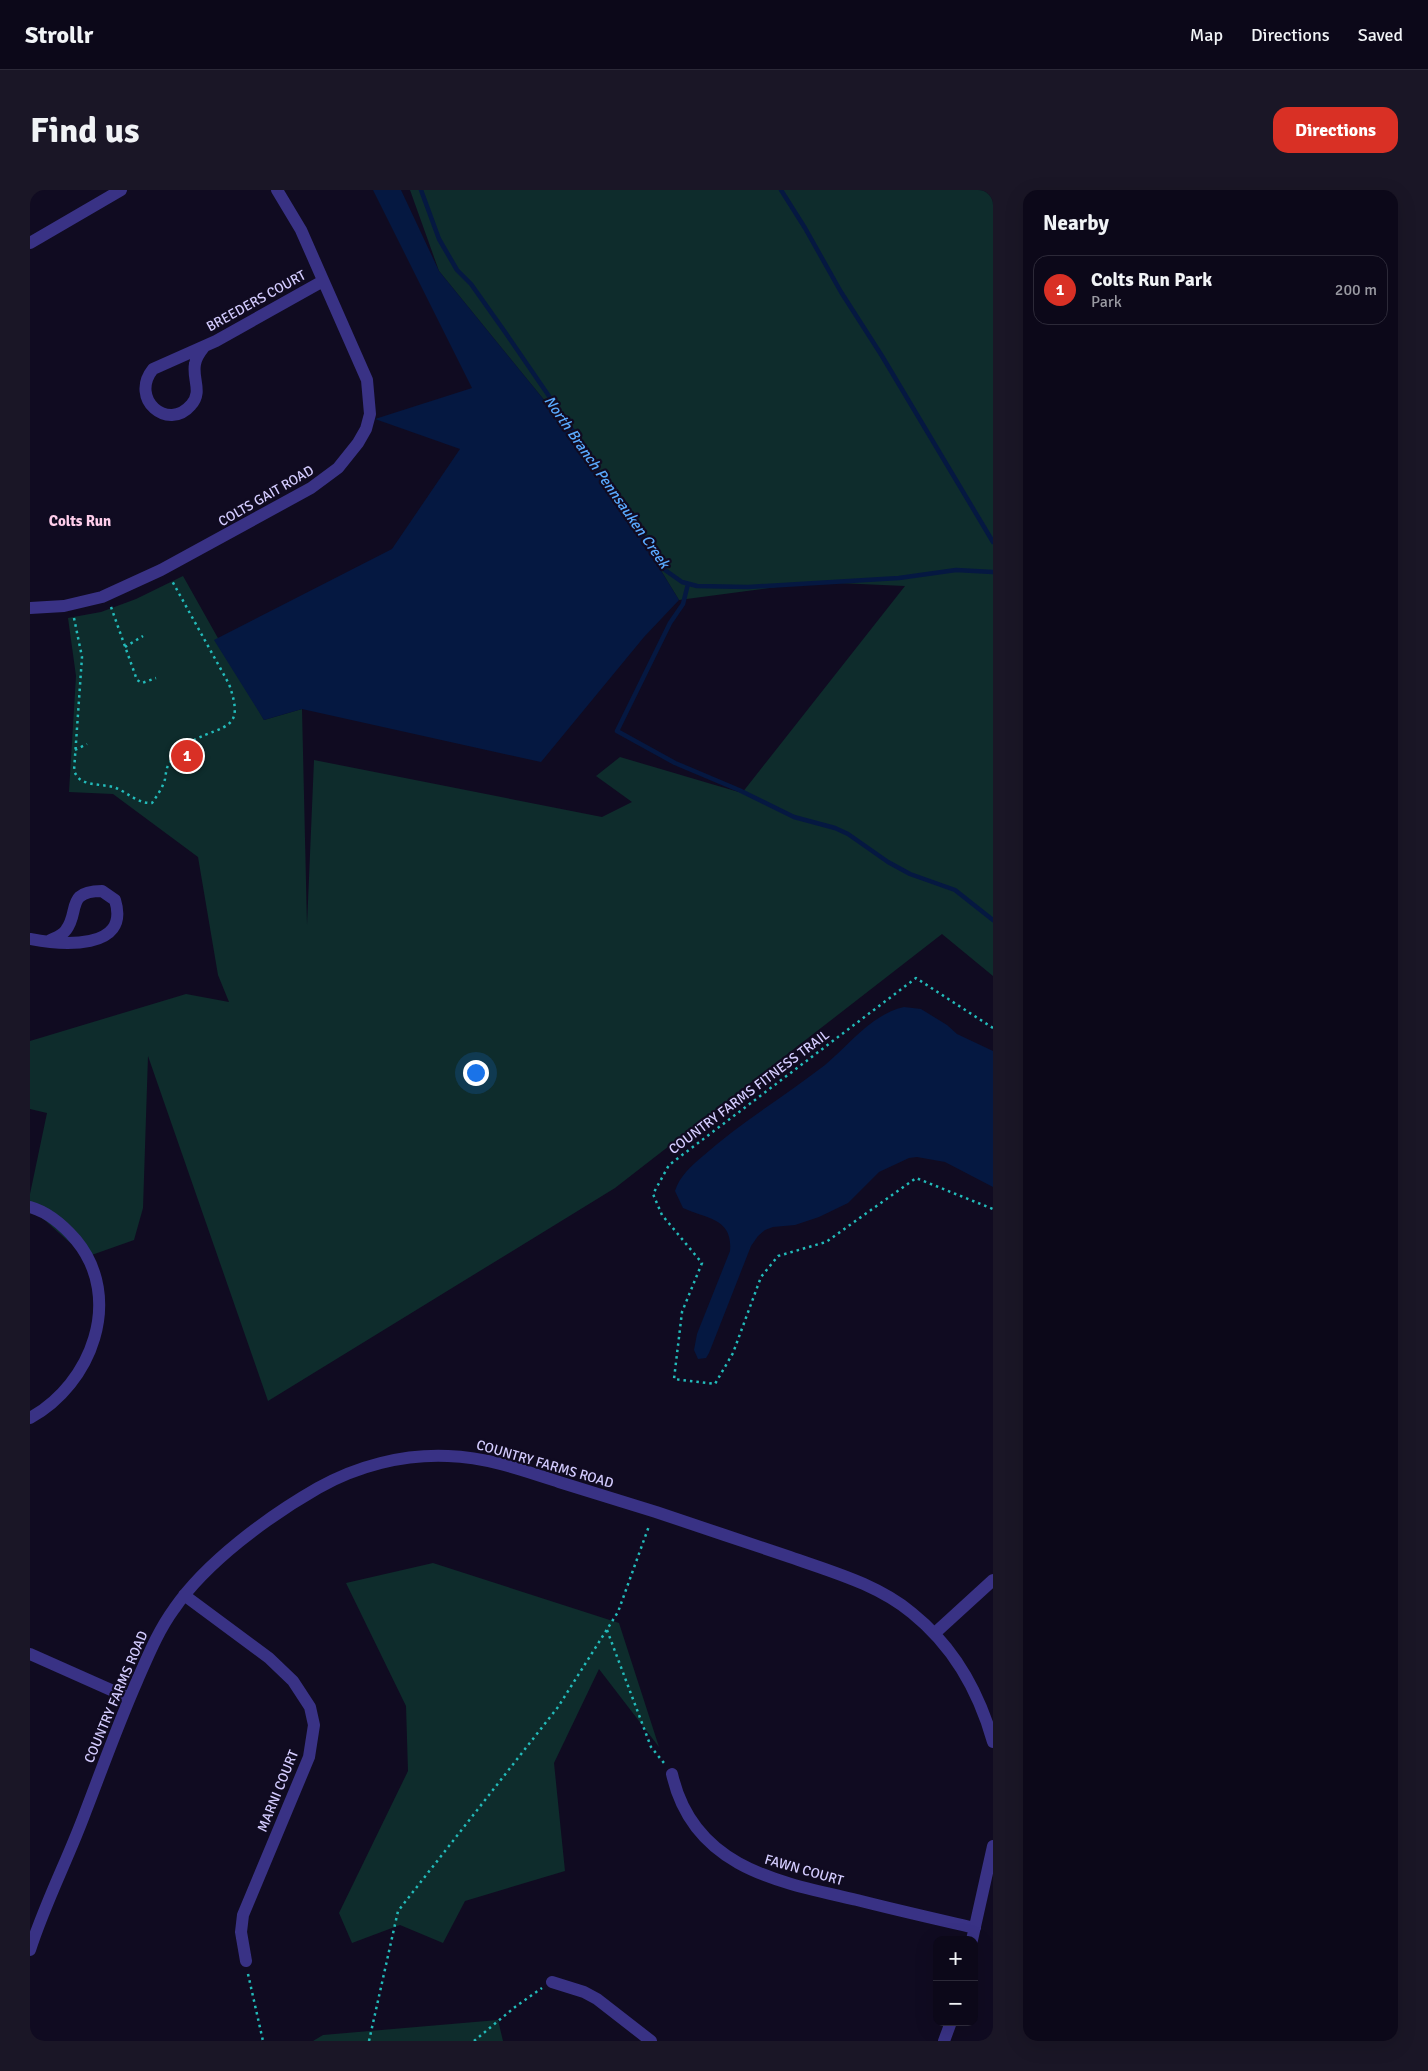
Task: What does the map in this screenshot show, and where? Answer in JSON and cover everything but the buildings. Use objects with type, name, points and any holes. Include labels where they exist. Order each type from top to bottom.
[{"type":"street","points":[[30,243],[121,190]]},
{"type":"street","name":"COLTS GAIT ROAD","points":[[30,608],[71,604],[107,595],[165,568],[312,488],[338,468],[362,436],[370,414],[368,380],[301,230],[277,190]]},
{"type":"street","name":"BREEDERS COURT","points":[[204,347],[194,366],[198,387],[192,404],[178,414],[160,412],[152,407],[145,392],[145,384],[148,375],[153,369],[204,347],[323,281]]},
{"type":"street","points":[[30,940],[49,941],[78,942],[101,939],[115,927],[118,919],[115,900],[102,891],[84,894],[77,899],[73,906],[70,923],[66,930],[49,941]]},
{"type":"street","points":[[30,1207],[42,1212],[62,1226],[80,1245],[92,1264],[100,1296],[100,1316],[78,1373],[61,1396],[30,1418]]},
{"type":"street","name":"COUNTRY FARMS ROAD","points":[[30,1950],[129,1698],[156,1638],[184,1595],[200,1577],[232,1549],[282,1512],[337,1478],[378,1464],[423,1456],[446,1456],[491,1461],[733,1537],[836,1573],[897,1601],[935,1634],[957,1661],[979,1699],[993,1742]]},
{"type":"street","points":[[935,1634],[993,1580]]},
{"type":"street","name":"MARNI COURT","points":[[184,1595],[281,1669],[304,1694],[310,1707],[314,1725],[309,1757],[244,1916],[241,1932],[246,1962]]},
{"type":"street","points":[[30,1654],[129,1698]]},
{"type":"street","name":"FAWN COURT","points":[[672,1774],[677,1794],[694,1826],[707,1840],[739,1864],[777,1881],[974,1934]]},
{"type":"street","points":[[974,1934],[993,1846]]},
{"type":"street","points":[[552,1982],[584,1992],[597,1999],[651,2041]]},
{"type":"street","points":[[944,2041],[950,2026]]},
{"type":"path","points":[[71,604],[82,657],[74,771],[79,779],[84,782],[113,787],[140,801],[152,803],[164,780],[168,765],[187,745],[224,729],[231,724],[234,717],[233,694],[229,684],[165,568]]},
{"type":"path","points":[[107,595],[137,680],[142,683],[156,678]]},
{"type":"path","points":[[125,647],[143,636]]},
{"type":"path","points":[[75,750],[87,744]]},
{"type":"path","name":"COUNTRY FARMS FITNESS TRAIL","points":[[993,1028],[916,978],[670,1165],[653,1194],[662,1215],[702,1263],[682,1312],[674,1379],[715,1384],[733,1353],[761,1277],[778,1256],[826,1242],[916,1178],[993,1210]]},
{"type":"path","points":[[368,2041],[398,1911],[558,1707],[618,1612],[650,1526]]},
{"type":"path","points":[[607,1630],[651,1746],[672,1774]]},
{"type":"path","points":[[246,1962],[263,2041]]},
{"type":"path","points":[[474,2041],[515,2007],[552,1982]]},
{"type":"green space","points":[[410,190],[993,190],[993,976],[942,934],[615,1188],[268,1401],[148,1056],[143,1208],[134,1240],[86,1257],[30,1207],[30,1194],[47,1113],[30,1109],[30,1041],[186,994],[229,1002],[218,975],[198,857],[113,794],[69,792],[76,676],[68,618],[101,612],[136,599],[183,576],[264,720],[302,709],[307,925],[314,760],[602,817],[632,802],[596,776],[620,757],[742,793],[905,586],[815,582],[679,600],[593,460],[439,271]]},
{"type":"green space","points":[[433,1563],[619,1623],[659,1747],[599,1669],[554,1763],[565,1871],[465,1901],[443,1943],[400,1925],[352,1943],[339,1913],[408,1771],[406,1706],[346,1583]]},
{"type":"green space","points":[[498,2020],[503,2041],[313,2041],[323,2035]]},
{"type":"water","points":[[373,190],[401,190],[439,271],[593,460],[679,600],[644,637],[541,762],[302,709],[264,720],[214,640],[392,549],[460,449],[375,419],[472,388]]},
{"type":"water","points":[[904,1007],[921,1009],[947,1025],[957,1034],[993,1051],[993,1187],[945,1162],[917,1157],[909,1158],[879,1172],[848,1203],[819,1217],[795,1225],[773,1227],[765,1230],[751,1246],[709,1353],[706,1358],[698,1359],[694,1350],[697,1334],[730,1251],[730,1240],[723,1226],[717,1221],[683,1208],[675,1191],[679,1181],[690,1168],[717,1144],[825,1065],[871,1023],[892,1011]]},
{"type":"waterway","name":"North Branch Pennsauken Creek","points":[[421,190],[439,239],[457,270],[471,284],[588,453]]},
{"type":"waterway","points":[[781,190],[993,542]]},
{"type":"waterway","name":"North Branch Pennsauken Creek","points":[[607,483],[665,570],[682,582],[697,586],[748,587],[899,578],[956,570],[993,572]]},
{"type":"waterway","points":[[688,584],[683,604],[670,623],[617,731],[675,763],[739,790],[794,817],[835,828],[848,834],[888,862],[910,874],[955,890],[993,920]]},
{"type":"place","name":"Colts Run Park","points":[[187,756]]},
{"type":"district","name":"Colts Run","points":[[80,521]]}]
